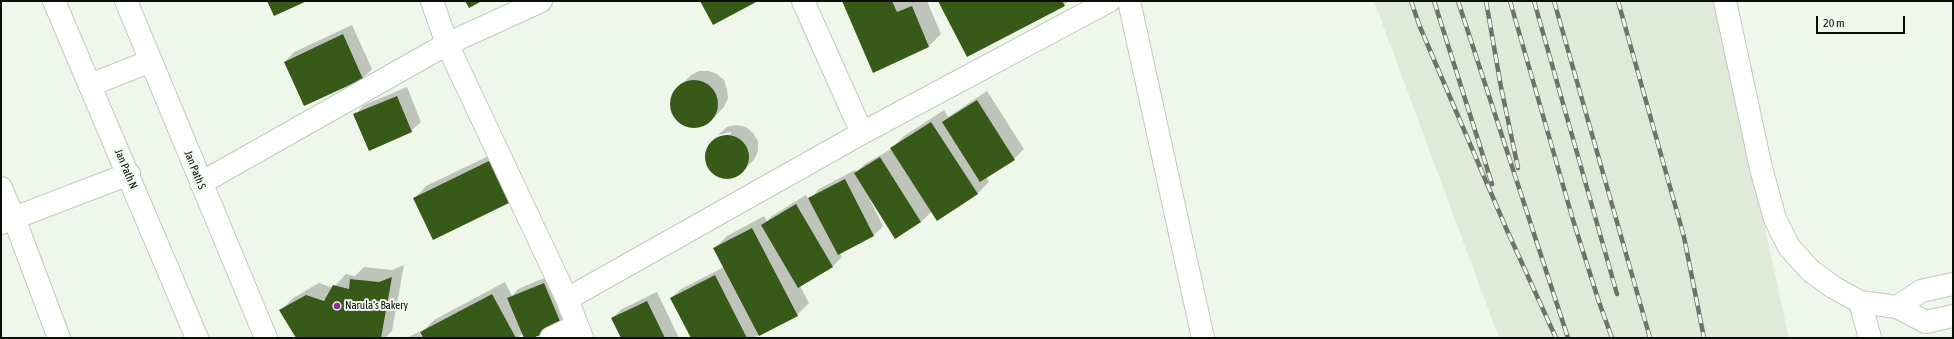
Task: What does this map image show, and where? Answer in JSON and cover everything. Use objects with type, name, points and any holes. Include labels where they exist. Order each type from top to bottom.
[{"type":"street","name":"Jan Path N","points":[[54,1],[129,174],[197,338]]},
{"type":"street","name":"Jan Path S","points":[[126,1],[266,338]]},
{"type":"street","points":[[432,1],[447,44],[567,298],[579,332],[551,338]]},
{"type":"street","points":[[201,183],[447,44],[541,1]]},
{"type":"street","points":[[803,1],[862,133]]},
{"type":"street","points":[[567,298],[862,133],[1109,1]]},
{"type":"street","points":[[1129,1],[1203,338]]},
{"type":"street","points":[[1724,1],[1775,219],[1789,247],[1811,271],[1833,287],[1860,302],[1897,307],[1926,322],[1953,316]]},
{"type":"street","points":[[90,85],[151,61]]},
{"type":"street","points":[[8,220],[129,174]]},
{"type":"street","points":[[1,188],[8,220],[59,338]]},
{"type":"street","points":[[1897,307],[1921,291],[1953,284]]},
{"type":"street","points":[[1860,302],[1870,338]]},
{"type":"shaded area","points":[[1374,1],[1715,1],[1789,338],[1499,338]]},
{"type":"building","points":[[267,1],[307,1],[274,16]]},
{"type":"building","points":[[465,1],[482,1],[469,8]]},
{"type":"building","points":[[700,1],[758,1],[713,25]]},
{"type":"building","points":[[842,1],[892,1],[897,12],[912,6],[929,47],[873,73]]},
{"type":"building","points":[[938,1],[1062,1],[1065,6],[967,57]]},
{"type":"building","points":[[343,34],[363,79],[304,106],[284,62]]},
{"type":"building","points":[[689,80],[699,80],[708,84],[714,90],[718,99],[718,109],[714,118],[708,124],[699,128],[689,128],[680,124],[674,118],[670,109],[670,99],[674,90],[680,84]]},
{"type":"building","points":[[397,96],[412,132],[369,151],[353,114]]},
{"type":"building","points":[[977,100],[1015,160],[980,182],[942,122]]},
{"type":"building","points":[[931,122],[978,194],[937,221],[890,148]]},
{"type":"building","points":[[723,135],[731,135],[736,136],[743,141],[748,148],[748,166],[743,173],[736,178],[723,179],[715,176],[708,169],[705,161],[705,153],[708,145],[715,138]]},
{"type":"building","points":[[880,157],[921,222],[895,239],[854,173]]},
{"type":"building","points":[[491,160],[511,202],[433,240],[413,198]]},
{"type":"building","points":[[845,179],[874,236],[838,255],[808,198]]},
{"type":"building","points":[[796,204],[833,267],[798,288],[761,225]]},
{"type":"building","points":[[752,228],[798,316],[759,336],[713,248]]},
{"type":"building","points":[[715,275],[747,338],[691,338],[670,298]]},
{"type":"building","name":"Narula's Bakery","points":[[392,277],[381,338],[296,338],[279,310],[306,295],[324,301],[333,285],[349,289],[350,279],[379,282]]},
{"type":"building","points":[[544,283],[562,326],[533,338],[524,338],[507,298]]},
{"type":"building","points":[[492,294],[516,338],[423,338],[420,332]]},
{"type":"building","points":[[647,301],[665,338],[621,338],[611,318]]},
{"type":"railway","points":[[1411,1],[1420,27],[1506,228],[1556,338]]},
{"type":"railway","points":[[1434,1],[1492,184]]},
{"type":"railway","points":[[1458,1],[1568,338]]},
{"type":"railway","points":[[1486,1],[1501,87],[1518,168]]},
{"type":"railway","points":[[1510,1],[1573,220],[1612,338]]},
{"type":"railway","points":[[1534,1],[1617,294]]},
{"type":"railway","points":[[1554,1],[1650,338]]},
{"type":"railway","points":[[1618,1],[1684,237],[1704,338]]},
{"type":"place","name":"Narula's Bakery","points":[[337,306]]}]
